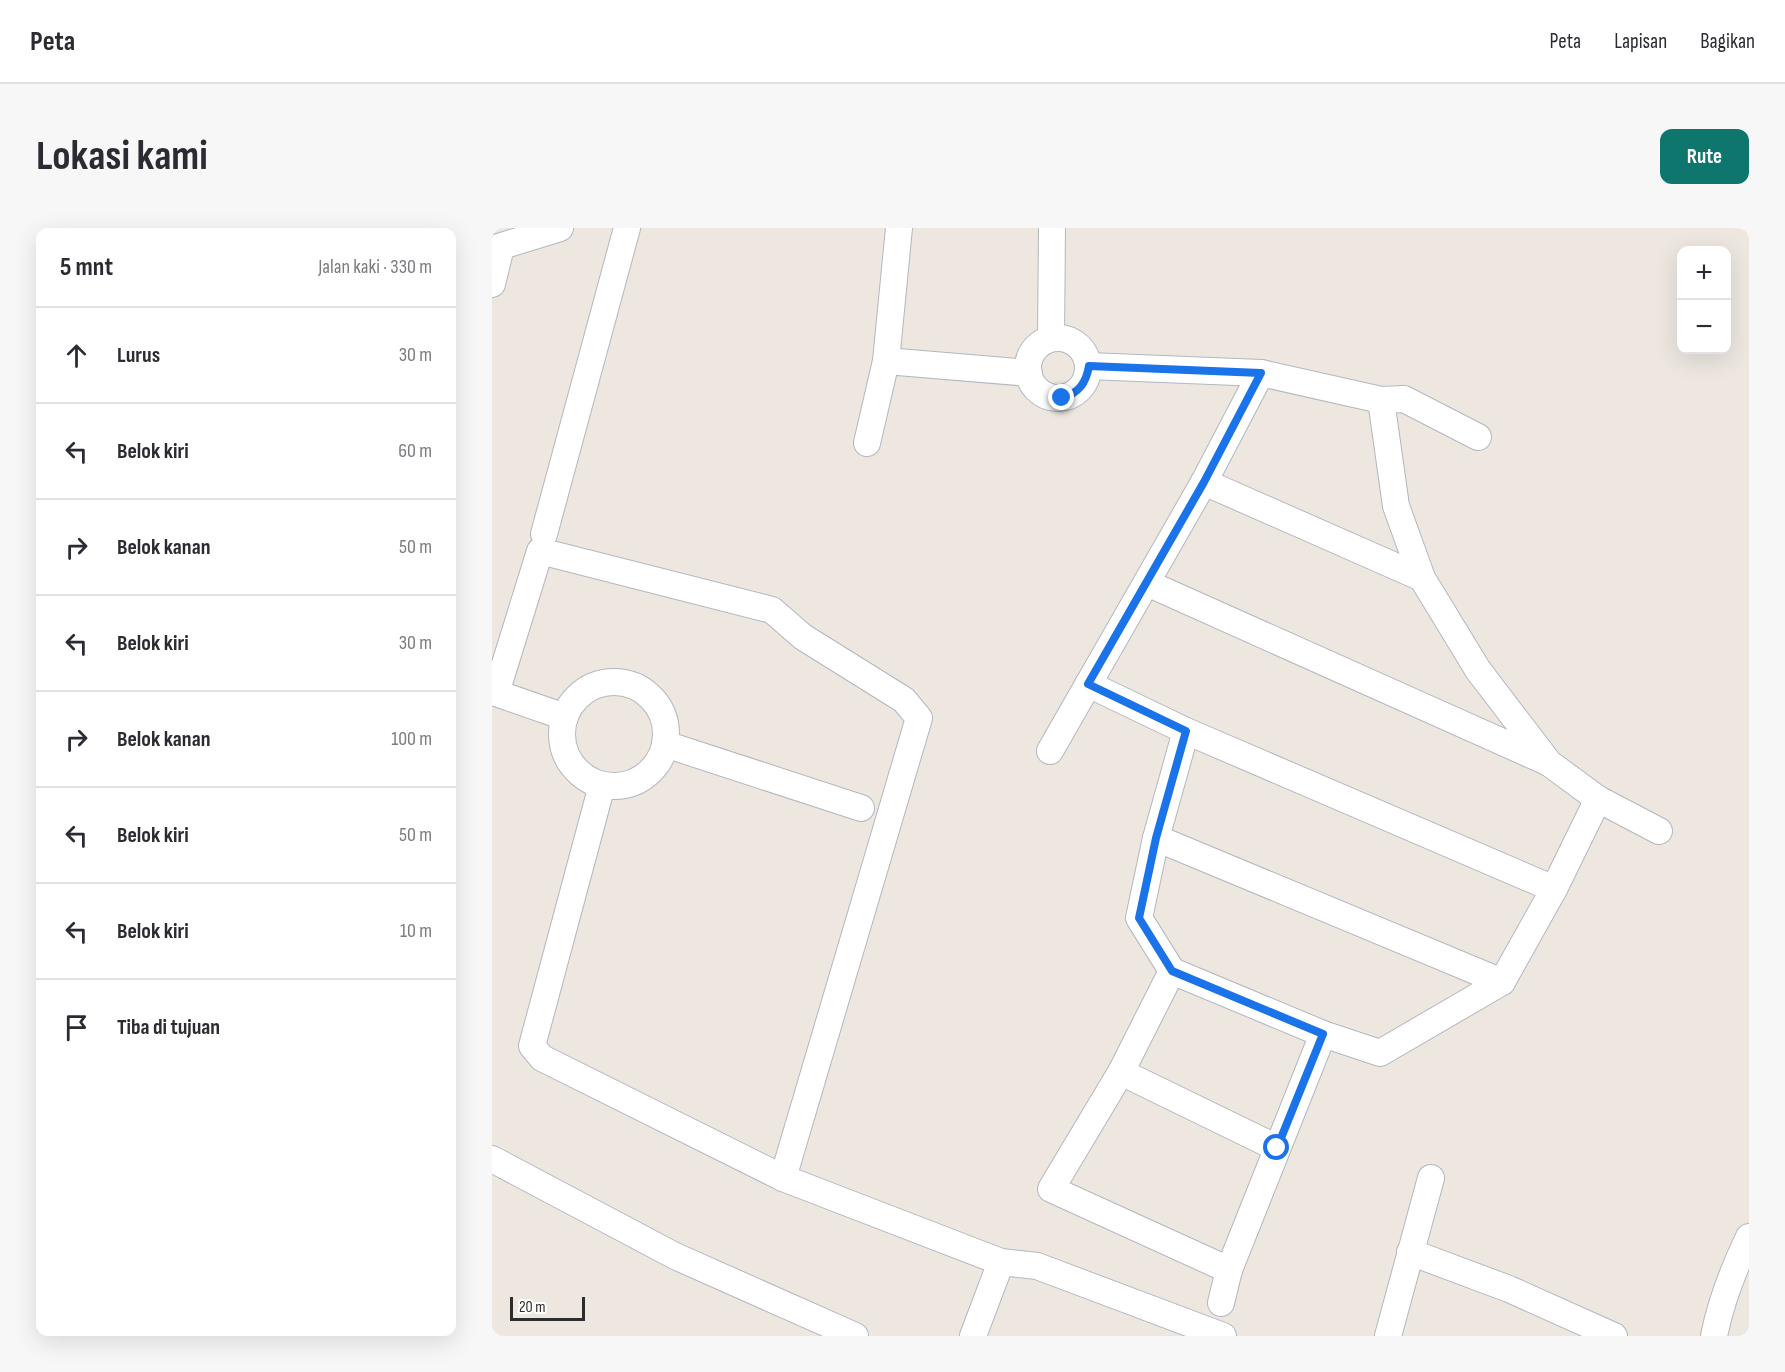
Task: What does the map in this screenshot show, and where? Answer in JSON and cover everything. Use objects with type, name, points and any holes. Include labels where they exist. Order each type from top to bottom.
[{"type":"street","points":[[492,284],[497,248],[560,228]]},
{"type":"street","points":[[544,534],[627,228]]},
{"type":"street","points":[[867,443],[886,361],[899,228]]},
{"type":"street","points":[[1051,338],[1052,228]]},
{"type":"street","points":[[1051,338],[1069,340],[1079,346],[1085,355],[1089,366],[1087,377],[1073,395],[1062,398],[1050,397],[1040,392],[1032,384],[1029,362],[1033,351],[1038,345],[1051,338]]},
{"type":"street","points":[[886,361],[1029,373]]},
{"type":"street","points":[[1089,366],[1261,373],[1382,400],[1404,399],[1478,437]]},
{"type":"street","points":[[1050,751],[1204,482],[1261,373]]},
{"type":"street","points":[[1382,400],[1396,506],[1422,578],[1478,670],[1549,763]]},
{"type":"street","points":[[1204,482],[1422,578]]},
{"type":"street","points":[[565,717],[494,693],[540,551],[772,610],[804,637],[904,700],[918,718],[783,1178]]},
{"type":"street","points":[[1147,583],[1549,763],[1598,799],[1659,831]]},
{"type":"street","points":[[620,683],[637,688],[650,697],[660,711],[665,727],[665,744],[659,760],[649,773],[635,782],[618,786],[602,785],[586,778],[573,767],[565,752],[562,734],[565,717],[574,702],[586,690],[603,684],[620,683]]},
{"type":"street","points":[[1088,684],[1186,731],[1554,889]]},
{"type":"street","points":[[1186,731],[1156,838],[1139,918],[1172,971],[1323,1034],[1380,1053],[1502,982],[1554,889],[1598,799]]},
{"type":"street","points":[[665,744],[861,808]]},
{"type":"street","points":[[602,785],[532,1046],[542,1058],[783,1178],[1001,1262],[1037,1266],[1223,1336]]},
{"type":"street","points":[[1156,838],[1502,982]]},
{"type":"street","points":[[1172,971],[1121,1072],[1051,1189],[1229,1270]]},
{"type":"street","points":[[1221,1303],[1229,1270],[1323,1034]]},
{"type":"street","points":[[1121,1072],[1277,1148]]},
{"type":"street","points":[[492,1159],[675,1256],[855,1336]]},
{"type":"street","points":[[1388,1336],[1431,1178]]},
{"type":"street","points":[[1714,1336],[1722,1299],[1749,1237]]},
{"type":"street","points":[[1410,1252],[1509,1289],[1614,1336]]},
{"type":"street","points":[[973,1336],[1001,1262]]},
{"type":"route","points":[[1062,398],[1073,395],[1081,387],[1087,377],[1089,366],[1261,373],[1204,482],[1088,684],[1186,731],[1156,838],[1139,918],[1172,971],[1323,1034],[1277,1148]]}]
